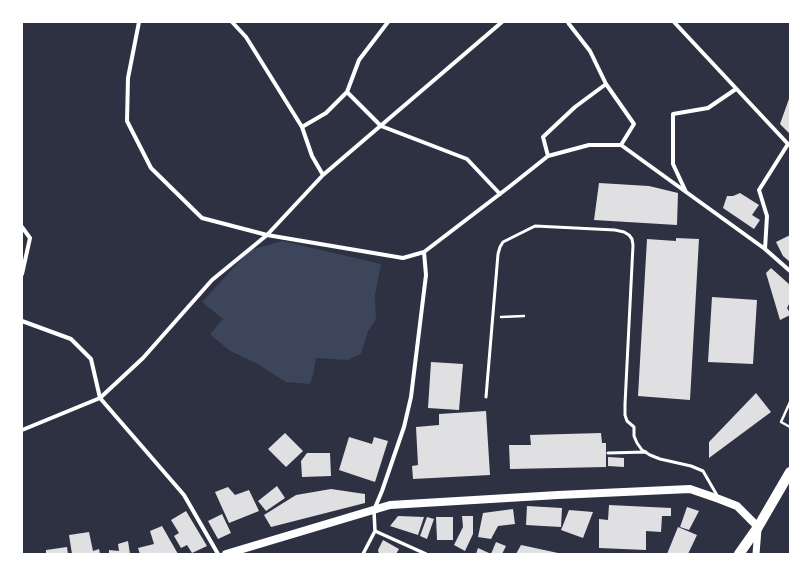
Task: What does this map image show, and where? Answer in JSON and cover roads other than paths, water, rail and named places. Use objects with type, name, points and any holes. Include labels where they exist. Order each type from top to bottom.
[{"type":"main road","points":[[739,554],[758,527],[790,472]]},
{"type":"main road","points":[[226,554],[390,505],[558,495],[690,489],[737,506],[758,527]]},
{"type":"street","points":[[139,22],[128,78],[127,121],[151,168],[202,218],[267,235],[402,258],[424,252],[548,156],[589,145],[620,145],[765,249],[790,271]]},
{"type":"street","points":[[232,22],[246,37],[302,127],[312,156],[323,175]]},
{"type":"street","points":[[302,127],[326,113],[347,92],[359,60],[388,22]]},
{"type":"street","points":[[22,430],[100,398],[143,358],[212,280],[267,235],[323,175],[502,22]]},
{"type":"street","points":[[568,22],[568,24],[590,51],[606,84],[634,124],[620,145]]},
{"type":"street","points":[[674,22],[789,145],[759,190],[766,216],[765,249]]},
{"type":"street","points":[[548,156],[543,137],[575,107],[606,84]]},
{"type":"street","points":[[686,192],[673,164],[673,114],[708,108],[736,89]]},
{"type":"street","points":[[347,92],[381,126],[467,159],[500,194]]},
{"type":"street","points":[[22,227],[30,238],[22,274]]},
{"type":"street","points":[[363,554],[375,531],[374,510],[404,427],[411,398],[426,275],[424,252]]},
{"type":"street","points":[[22,321],[71,339],[91,359],[100,398],[184,495],[218,554]]},
{"type":"street","points":[[756,554],[758,527]]},
{"type":"street","points":[[375,531],[426,554]]},
{"type":"lane","points":[[486,397],[498,254],[503,242],[535,226],[615,230],[629,234],[633,245],[624,404],[627,421],[634,427],[634,436],[642,450],[660,459],[691,466],[703,471],[719,499]]},
{"type":"lane","points":[[608,453],[646,452]]}]
